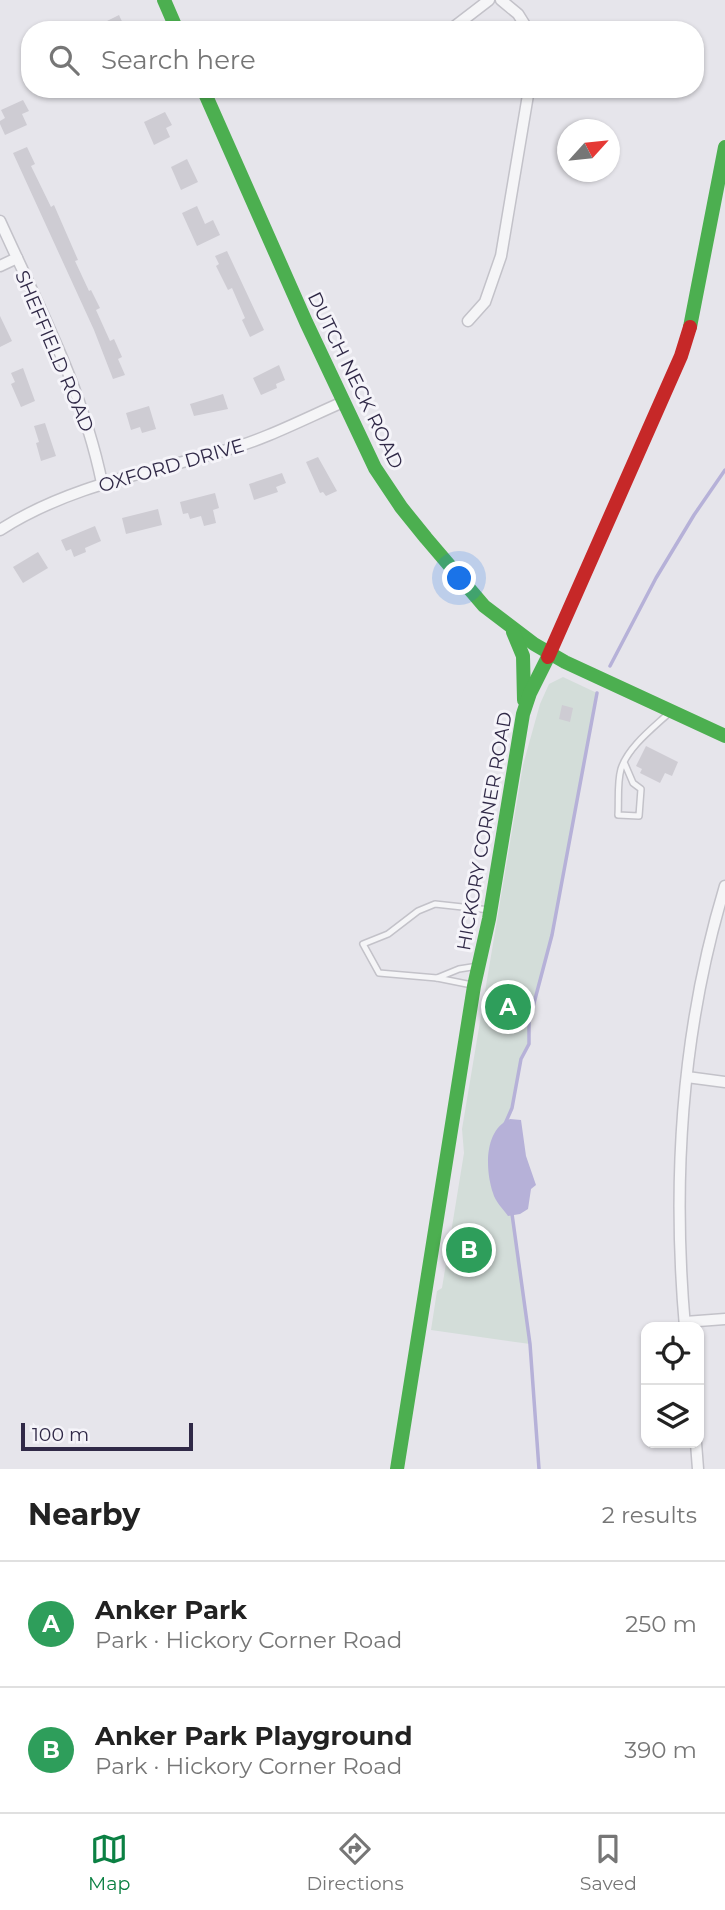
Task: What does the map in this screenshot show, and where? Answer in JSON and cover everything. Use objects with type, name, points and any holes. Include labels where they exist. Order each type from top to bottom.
[{"type":"street","points":[[164,0],[173,21]]},
{"type":"street","points":[[462,21],[489,0]]},
{"type":"street","points":[[501,0],[522,21]]},
{"type":"street","name":"DUTCH NECK ROAD","points":[[207,98],[343,402],[375,468],[401,507],[484,606],[510,628],[549,654],[725,736]]},
{"type":"street","points":[[468,321],[485,302],[498,266],[527,98]]},
{"type":"street","name":"HICKORY CORNER ROAD","points":[[397,1469],[474,986],[490,910],[523,714],[681,356],[691,326],[725,147]]},
{"type":"street","name":"SHEFFIELD ROAD","points":[[0,221],[75,387],[93,443],[102,483]]},
{"type":"street","points":[[0,266],[17,258]]},
{"type":"street","name":"OXFORD DRIVE","points":[[0,530],[70,495],[102,483],[225,451],[343,402]]},
{"type":"street","points":[[510,628],[517,638],[525,663],[523,714]]},
{"type":"street","points":[[685,1322],[680,1187],[687,1077],[712,928],[725,886]]},
{"type":"street","points":[[687,1077],[725,1082]]},
{"type":"street","points":[[704,1322],[725,1320]]},
{"type":"street","points":[[696,1448],[698,1469]]},
{"type":"lane","points":[[624,762],[633,783],[641,789],[639,816],[618,815],[621,771],[624,762],[645,736],[671,711]]},
{"type":"lane","points":[[474,986],[437,978],[379,973],[363,944],[388,934],[418,911],[435,904],[490,910]]},
{"type":"lane","points":[[437,978],[480,965]]},
{"type":"shaded area","points":[[563,677],[597,693],[597,696],[552,935],[529,1022],[529,1044],[521,1059],[512,1108],[500,1137],[530,1344],[431,1330],[437,1291],[442,1288],[464,1153],[462,1129],[523,765],[540,704],[549,684]]},
{"type":"shaded area","points":[[510,1119],[521,1120],[526,1156],[536,1185],[531,1189],[528,1209],[508,1216],[494,1196],[488,1162],[495,1132],[501,1124]]},
{"type":"building","points":[[119,15],[122,21],[107,21]]},
{"type":"building","points":[[23,100],[29,111],[22,114],[27,125],[5,135],[0,124],[5,118],[1,110]]},
{"type":"building","points":[[165,112],[172,125],[166,128],[170,137],[154,145],[144,122]]},
{"type":"building","points":[[27,147],[35,164],[31,166],[51,207],[54,205],[78,260],[75,261],[100,308],[96,310],[110,341],[114,339],[122,357],[118,359],[125,375],[113,379],[94,330],[13,153]]},
{"type":"building","points":[[187,159],[198,182],[181,190],[171,167]]},
{"type":"building","points":[[197,206],[205,224],[213,220],[220,235],[197,246],[182,213]]},
{"type":"building","points":[[227,251],[264,330],[250,337],[232,288],[228,290],[216,266],[219,264],[215,256]]},
{"type":"building","points":[[0,316],[12,341],[0,347]]},
{"type":"building","points":[[279,365],[285,380],[276,384],[277,388],[261,395],[253,378]]},
{"type":"building","points":[[23,368],[35,401],[21,407],[11,384],[15,382],[11,373]]},
{"type":"building","points":[[223,394],[228,409],[194,416],[190,404]]},
{"type":"building","points":[[149,406],[156,429],[142,433],[140,427],[131,430],[126,413]]},
{"type":"building","points":[[45,423],[56,456],[41,461],[34,426]]},
{"type":"building","points":[[318,457],[337,491],[326,496],[323,492],[320,493],[306,462]]},
{"type":"building","points":[[282,473],[286,483],[276,487],[278,492],[254,500],[249,484]]},
{"type":"building","points":[[215,493],[219,508],[213,510],[216,523],[204,526],[201,516],[190,519],[188,513],[183,514],[180,502]]},
{"type":"building","points":[[158,509],[162,525],[126,534],[122,518]]},
{"type":"building","points":[[95,526],[101,541],[85,548],[86,552],[74,557],[71,549],[66,551],[61,540]]},
{"type":"building","points":[[38,552],[48,568],[23,583],[13,567]]},
{"type":"building","points":[[562,705],[573,708],[570,722],[559,719]]},
{"type":"building","points":[[646,746],[678,762],[672,776],[665,773],[660,783],[640,773],[642,769],[636,766]]},
{"type":"waterway","points":[[610,666],[656,578],[725,470]]},
{"type":"waterway","points":[[505,1124],[512,1108],[521,1059],[529,1044],[529,1022],[552,935],[597,693]]},
{"type":"waterway","points":[[512,1214],[530,1344],[539,1469]]},
{"type":"traffic: fast","points":[[164,0],[173,21]]},
{"type":"traffic: fast","points":[[207,98],[306,322],[375,468],[426,538],[484,606],[534,644],[565,662],[725,736]]},
{"type":"traffic: fast","points":[[690,327],[725,147]]},
{"type":"traffic: fast","points":[[513,632],[523,656],[524,700]]},
{"type":"traffic: fast","points":[[397,1469],[474,986],[489,919],[523,714],[548,657]]},
{"type":"traffic: jam","points":[[548,657],[681,356],[690,327]]},
{"type":"place","name":"Anker Park","points":[[508,1007]]},
{"type":"place","name":"Anker Park Playground","points":[[469,1250]]}]
